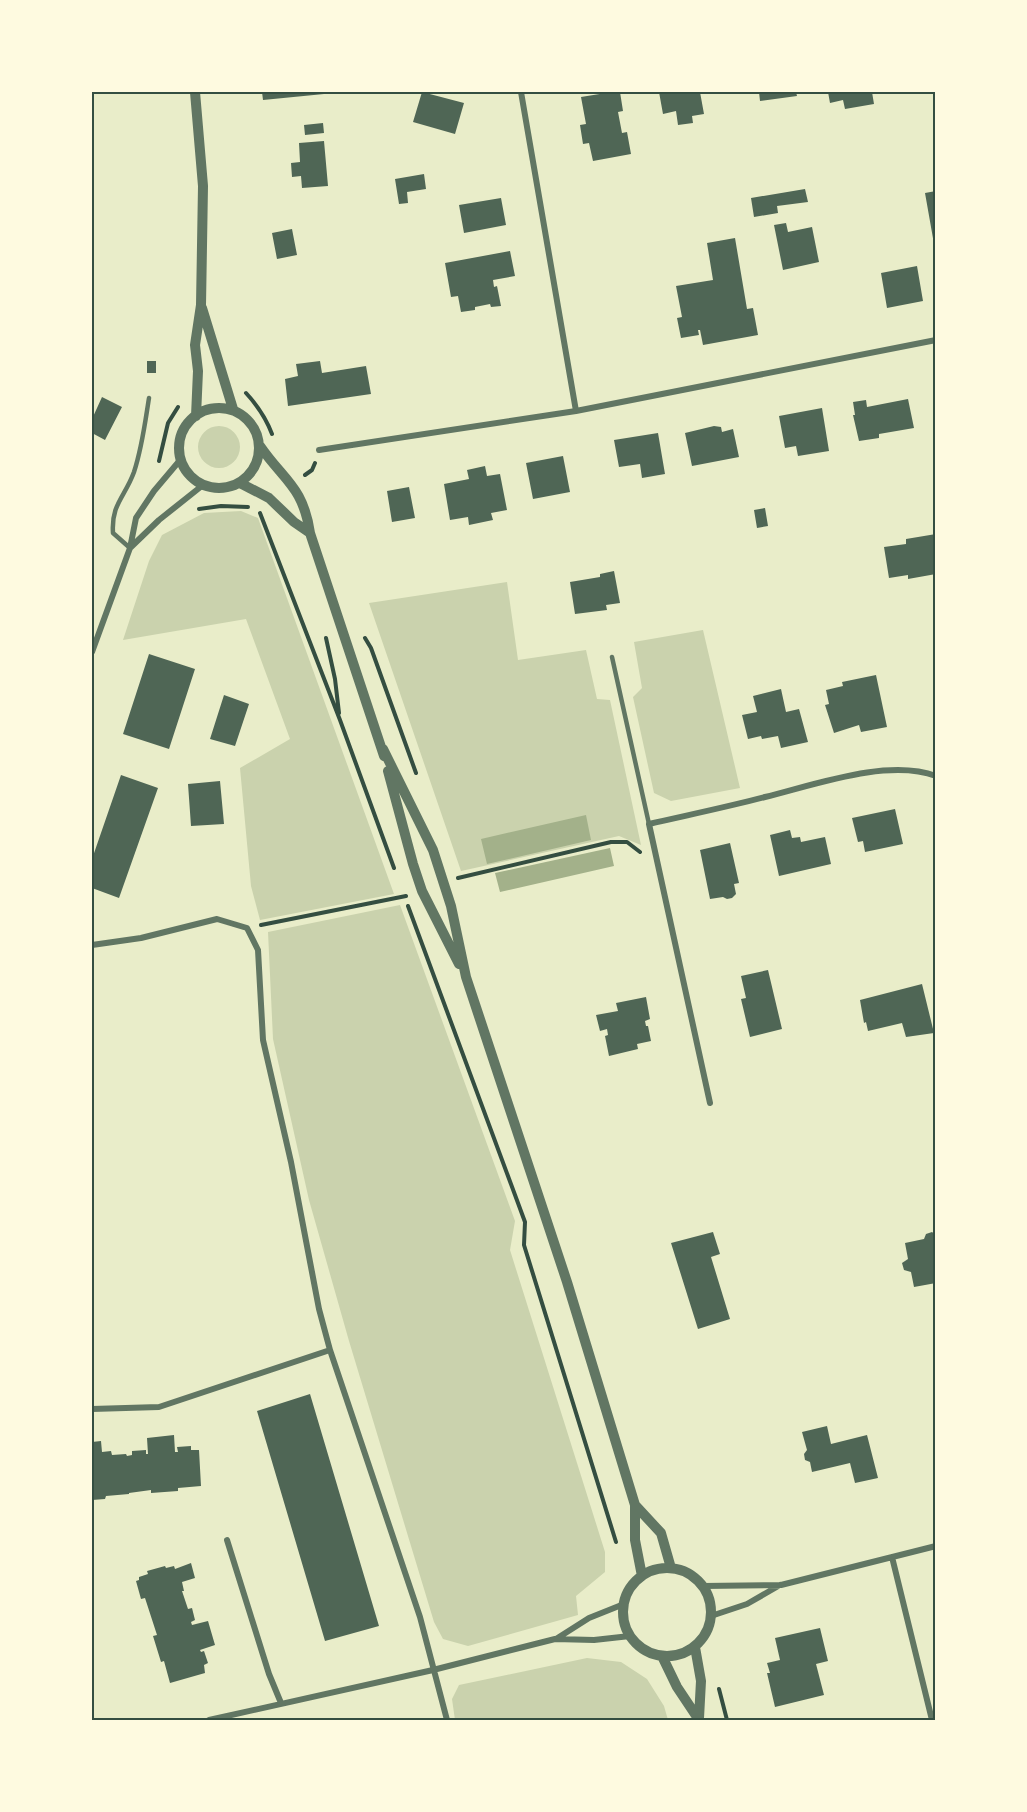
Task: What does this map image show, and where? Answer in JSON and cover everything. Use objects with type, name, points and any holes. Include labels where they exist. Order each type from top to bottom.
[{"type":"street","points":[[195,92],[203,186],[201,305],[195,345],[198,372],[196,416]]},
{"type":"street","points":[[521,92],[576,411]]},
{"type":"street","points":[[201,305],[233,409]]},
{"type":"street","points":[[319,450],[576,411],[936,340]]},
{"type":"street","points":[[260,446],[252,472],[240,483],[230,488],[216,489],[202,485],[191,477],[181,459],[179,449],[181,435],[188,423],[196,416],[207,409],[222,406],[233,409],[249,421],[270,462],[290,481],[307,511],[310,533],[383,749],[422,891],[466,977]]},
{"type":"street","points":[[92,652],[130,548],[136,518],[154,491],[181,459]]},
{"type":"street","points":[[240,483],[269,498],[294,522],[310,533]]},
{"type":"street","points":[[130,548],[159,520],[202,485]]},
{"type":"street","points":[[383,749],[433,850],[451,906],[466,977],[567,1282],[635,1505],[635,1540],[642,1576]]},
{"type":"street","points":[[710,1103],[649,824],[860,774],[900,769],[936,776]]},
{"type":"street","points":[[92,945],[141,938],[217,919],[247,928],[258,951],[263,1040],[330,1350],[420,1617],[447,1720]]},
{"type":"street","points":[[92,1409],[159,1407],[330,1350]]},
{"type":"street","points":[[635,1505],[661,1533],[671,1568]]},
{"type":"street","points":[[226,1540],[269,1674],[281,1703]]},
{"type":"street","points":[[703,1586],[781,1585],[936,1546]]},
{"type":"street","points":[[891,1557],[932,1720]]},
{"type":"street","points":[[671,1568],[694,1577],[703,1586],[710,1600],[711,1616],[706,1633],[695,1647],[679,1655],[662,1656],[649,1653],[630,1636],[624,1621],[624,1604],[633,1584],[642,1576],[656,1570],[671,1568]]},
{"type":"street","points":[[711,1616],[747,1604],[781,1585]]},
{"type":"street","points":[[555,1639],[589,1618],[624,1604]]},
{"type":"street","points":[[209,1720],[433,1670],[555,1639],[594,1640],[630,1636]]},
{"type":"street","points":[[695,1647],[701,1682],[699,1719]]},
{"type":"street","points":[[662,1656],[677,1687],[699,1719]]},
{"type":"lane","points":[[130,548],[113,533],[112,516],[133,474],[141,447],[149,398]]},
{"type":"lane","points":[[612,657],[649,824]]},
{"type":"path","points":[[239,386],[257,405],[267,421],[275,442]]},
{"type":"path","points":[[290,481],[312,470],[319,450]]},
{"type":"path","points":[[269,498],[258,508],[340,720],[396,874]]},
{"type":"path","points":[[454,879],[611,842],[627,842],[642,854],[656,853]]},
{"type":"path","points":[[400,885],[525,1222],[524,1245],[617,1545]]},
{"type":"path","points":[[247,928],[405,896]]},
{"type":"path","points":[[719,1688],[727,1720]]},
{"type":"shaded area","points":[[219,426],[234,432],[240,447],[234,462],[219,468],[204,462],[198,447],[204,432]]},
{"type":"shaded area","points":[[241,511],[258,518],[394,894],[260,920],[251,886],[240,768],[290,739],[246,619],[123,640],[149,561],[162,535],[204,513]]},
{"type":"shaded area","points":[[507,582],[518,660],[586,650],[597,699],[610,700],[641,845],[619,836],[461,871],[369,603]]},
{"type":"shaded area","points":[[703,630],[740,788],[671,801],[654,793],[633,697],[642,688],[634,642]]},
{"type":"shaded area","points":[[586,815],[591,840],[487,864],[481,839]]},
{"type":"shaded area","points":[[610,848],[614,866],[500,892],[495,873]]},
{"type":"shaded area","points":[[400,905],[515,1221],[510,1250],[605,1552],[605,1572],[576,1596],[578,1615],[468,1646],[443,1639],[434,1622],[309,1200],[273,1039],[268,932]]},
{"type":"shaded area","points":[[587,1658],[621,1662],[647,1679],[664,1706],[668,1720],[455,1720],[452,1699],[459,1685]]},
{"type":"building","points":[[262,92],[324,92],[324,94],[263,100]]},
{"type":"building","points":[[422,92],[464,103],[455,134],[413,122]]},
{"type":"building","points":[[620,92],[623,111],[618,112],[622,133],[627,132],[631,154],[593,161],[589,143],[583,144],[580,125],[586,124],[581,97]]},
{"type":"building","points":[[659,92],[700,92],[704,114],[692,116],[693,123],[678,125],[676,111],[663,114]]},
{"type":"building","points":[[759,92],[796,92],[797,96],[760,101]]},
{"type":"building","points":[[828,92],[872,92],[874,104],[845,109],[843,100],[830,103]]},
{"type":"building","points":[[323,123],[324,133],[305,135],[304,125]]},
{"type":"building","points":[[324,141],[328,186],[302,188],[301,176],[292,177],[291,163],[300,162],[299,143]]},
{"type":"building","points":[[424,174],[426,189],[407,192],[408,203],[399,204],[395,179]]},
{"type":"building","points":[[805,189],[808,202],[777,206],[778,213],[754,217],[751,198]]},
{"type":"building","points":[[936,191],[936,244],[934,244],[925,193]]},
{"type":"building","points":[[501,198],[506,225],[464,233],[459,205]]},
{"type":"building","points":[[786,223],[788,232],[812,227],[819,262],[783,270],[774,225]]},
{"type":"building","points":[[292,229],[297,255],[277,259],[272,233]]},
{"type":"building","points":[[735,238],[747,309],[753,308],[758,335],[703,345],[700,330],[698,330],[699,335],[681,338],[677,318],[682,317],[676,286],[713,280],[707,243]]},
{"type":"building","points":[[510,251],[515,276],[493,280],[494,287],[497,286],[501,306],[491,307],[490,304],[461,312],[458,296],[451,297],[445,263]]},
{"type":"building","points":[[917,266],[923,301],[887,308],[881,273]]},
{"type":"building","points":[[147,361],[156,361],[156,373],[147,373]]},
{"type":"building","points":[[320,361],[322,373],[366,366],[371,394],[288,406],[285,379],[298,376],[296,364]]},
{"type":"building","points":[[102,397],[122,407],[105,440],[92,433],[92,419]]},
{"type":"building","points":[[908,399],[914,428],[879,434],[879,438],[859,441],[853,415],[855,415],[853,402],[866,400],[867,407]]},
{"type":"building","points":[[822,408],[829,451],[798,456],[796,446],[785,448],[779,416]]},
{"type":"building","points":[[714,426],[721,427],[722,432],[733,429],[739,457],[692,466],[685,433]]},
{"type":"building","points":[[658,433],[665,474],[642,478],[640,464],[619,467],[614,440]]},
{"type":"building","points":[[563,456],[570,492],[533,499],[526,463]]},
{"type":"building","points":[[485,466],[487,476],[500,474],[507,510],[491,513],[493,520],[469,525],[468,517],[450,520],[444,484],[469,479],[467,470]]},
{"type":"building","points":[[409,487],[415,518],[392,522],[387,491]]},
{"type":"building","points":[[765,508],[768,526],[757,528],[754,510]]},
{"type":"building","points":[[936,534],[936,574],[908,579],[908,575],[889,578],[884,547],[906,544],[906,539]]},
{"type":"building","points":[[614,571],[620,603],[606,605],[607,610],[575,614],[570,582],[600,577],[600,574]]},
{"type":"building","points":[[149,654],[195,669],[169,749],[123,734]]},
{"type":"building","points":[[876,675],[887,727],[861,732],[859,725],[834,733],[825,705],[829,704],[826,690],[843,686],[842,682]]},
{"type":"building","points":[[781,689],[786,712],[799,709],[808,742],[781,748],[778,736],[748,739],[742,715],[757,712],[753,696]]},
{"type":"building","points":[[224,695],[249,704],[235,746],[210,739]]},
{"type":"building","points":[[121,775],[158,788],[119,898],[92,888],[92,859]]},
{"type":"building","points":[[220,781],[224,824],[191,826],[188,784]]},
{"type":"building","points":[[895,809],[903,844],[865,852],[863,841],[858,842],[852,818]]},
{"type":"building","points":[[790,830],[792,838],[800,837],[801,842],[825,837],[831,864],[779,876],[770,835]]},
{"type":"building","points":[[730,843],[739,883],[734,884],[736,894],[727,899],[723,897],[710,899],[700,850]]},
{"type":"building","points":[[768,970],[782,1029],[750,1037],[741,999],[746,998],[741,976]]},
{"type":"building","points":[[922,984],[934,1033],[906,1037],[902,1023],[868,1031],[866,1022],[864,1023],[860,1000]]},
{"type":"building","points":[[646,997],[650,1019],[645,1021],[651,1041],[637,1044],[638,1049],[609,1056],[605,1036],[608,1035],[607,1029],[600,1031],[596,1015],[618,1011],[616,1003]]},
{"type":"building","points":[[713,1232],[720,1254],[711,1257],[730,1319],[698,1329],[671,1243]]},
{"type":"building","points":[[932,1232],[936,1235],[936,1283],[914,1287],[911,1272],[904,1270],[902,1263],[908,1259],[905,1243],[924,1239],[926,1234]]},
{"type":"building","points":[[310,1394],[379,1626],[325,1641],[257,1411]]},
{"type":"building","points":[[827,1426],[831,1444],[867,1435],[878,1478],[855,1483],[850,1463],[812,1472],[810,1462],[805,1460],[804,1454],[807,1450],[802,1432]]},
{"type":"building","points":[[174,1435],[175,1452],[178,1452],[177,1447],[191,1446],[191,1450],[199,1450],[201,1486],[178,1488],[178,1491],[151,1493],[151,1490],[92,1500],[92,1442],[101,1441],[102,1452],[111,1451],[112,1455],[126,1454],[127,1456],[132,1455],[132,1451],[146,1450],[148,1454],[147,1438]]},
{"type":"building","points":[[191,1563],[195,1578],[182,1582],[184,1591],[182,1591],[188,1609],[192,1608],[195,1620],[191,1622],[192,1625],[208,1621],[215,1645],[200,1650],[204,1651],[208,1663],[204,1665],[205,1673],[170,1683],[164,1661],[161,1662],[153,1636],[157,1635],[145,1598],[141,1599],[136,1581],[139,1577],[148,1574],[147,1571],[165,1566],[166,1568],[174,1566],[175,1569]]},
{"type":"building","points":[[820,1628],[828,1661],[816,1664],[824,1695],[775,1707],[767,1663],[780,1660],[775,1638]]}]
